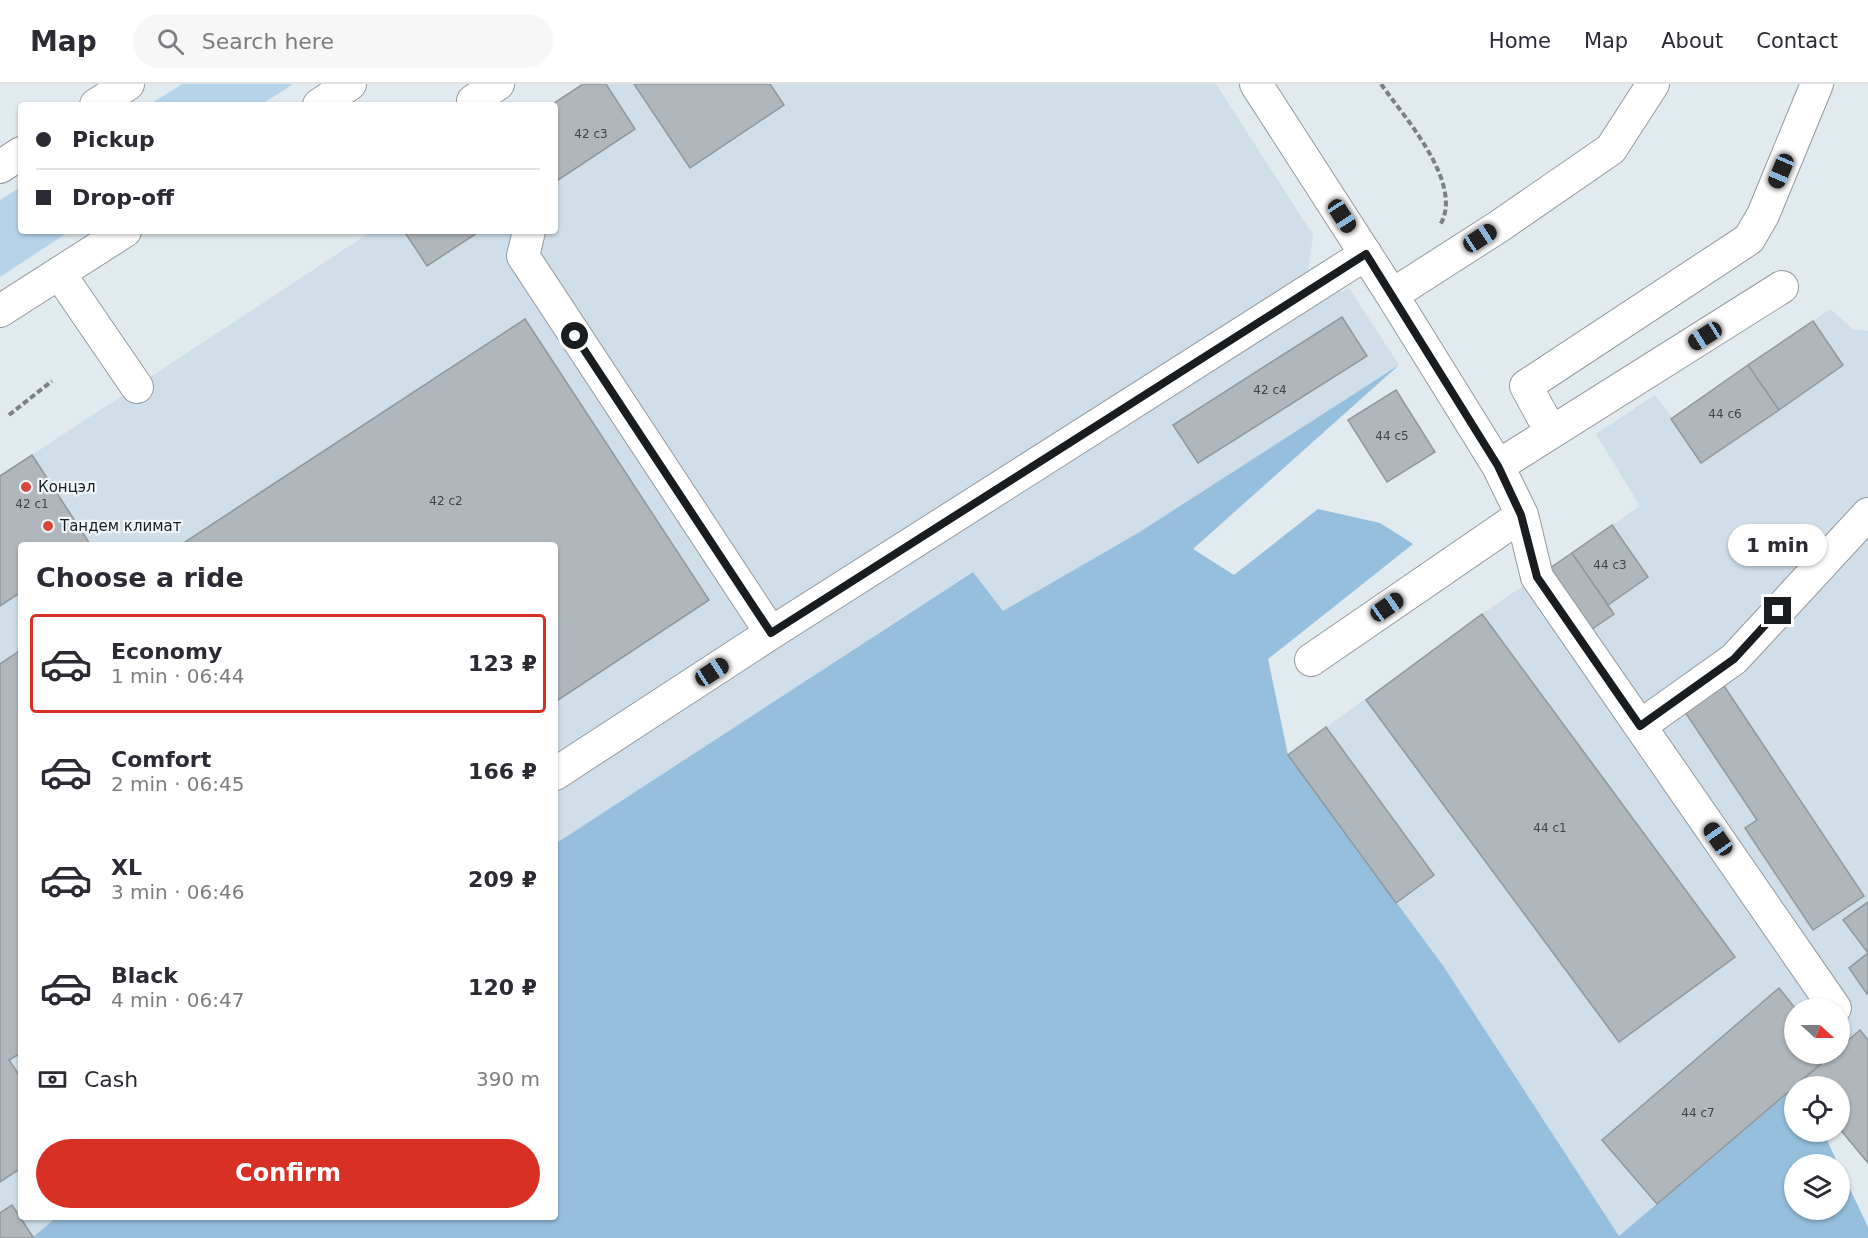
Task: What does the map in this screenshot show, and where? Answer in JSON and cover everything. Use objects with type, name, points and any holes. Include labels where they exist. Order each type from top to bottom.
[{"type":"street","points":[[101,102],[128,84]]},
{"type":"street","points":[[323,102],[350,84]]},
{"type":"street","points":[[474,102],[498,84]]},
{"type":"street","points":[[1256,84],[1392,295],[1498,466],[1521,515],[1537,577],[1828,998]]},
{"type":"street","points":[[1392,295],[1498,227],[1611,149],[1653,84]]},
{"type":"street","points":[[1551,432],[1526,386],[1749,239],[1763,215],[1817,84]]},
{"type":"street","points":[[0,166],[18,155]]},
{"type":"street","points":[[0,311],[120,234]]},
{"type":"street","points":[[527,234],[523,256],[771,633]]},
{"type":"street","points":[[558,772],[771,633],[1366,254]]},
{"type":"street","points":[[59,273],[136,387]]},
{"type":"street","points":[[1498,466],[1782,287]]},
{"type":"street","points":[[1640,726],[1734,659],[1868,514]]},
{"type":"street","points":[[1311,660],[1521,515]]},
{"type":"path","points":[[1381,84],[1437,165],[1447,198],[1442,223],[1437,227]]},
{"type":"path","points":[[9,415],[52,381]]},
{"type":"shaded area","points":[[182,84],[293,84],[266,102],[154,102]]},
{"type":"shaded area","points":[[583,84],[1216,84],[1313,235],[1308,272],[1325,298],[1349,288],[1399,365],[1138,533],[1003,612],[972,572],[558,842],[558,542],[18,542],[18,1220],[54,1220],[32,1238],[0,1238],[0,476],[367,234],[558,234],[558,103]]},
{"type":"shaded area","points":[[18,189],[18,234],[65,234],[0,277],[0,200]]},
{"type":"shaded area","points":[[1830,309],[1853,329],[1868,331],[1868,1163],[1850,1141],[1850,1076],[1784,1076],[1784,1095],[1619,1236],[1444,967],[1288,755],[1482,614],[1640,506],[1596,434],[1655,395],[1672,418]]},
{"type":"shaded area","points":[[1399,365],[1193,549],[1234,575],[1318,509],[1380,523],[1413,544],[1268,659],[1288,755],[1444,967],[1619,1236],[1784,1096],[1784,1142],[1828,1142],[1833,1154],[1784,1154],[1784,1220],[1850,1220],[1850,1189],[1868,1227],[1868,1238],[32,1238],[53,1220],[558,1220],[558,842],[973,572],[1003,611],[1138,533]]},
{"type":"building","points":[[583,84],[606,84],[635,129],[558,180],[558,102],[556,102]]},
{"type":"building","points":[[634,84],[770,84],[784,105],[690,168]]},
{"type":"building","points":[[406,234],[475,234],[427,266]]},
{"type":"building","points":[[1342,317],[1367,356],[1198,463],[1173,425]]},
{"type":"building","points":[[525,319],[709,600],[558,700],[558,542],[185,542]]},
{"type":"building","points":[[1813,321],[1843,365],[1779,410],[1748,365]]},
{"type":"building","points":[[1748,365],[1779,410],[1701,463],[1671,419]]},
{"type":"building","points":[[1396,390],[1435,452],[1387,482],[1348,420]]},
{"type":"building","points":[[32,455],[89,542],[18,542],[18,594],[0,606],[0,476]]},
{"type":"building","points":[[1612,525],[1648,577],[1608,605],[1572,553]]},
{"type":"building","points":[[1572,553],[1614,614],[1579,638],[1537,577]]},
{"type":"building","points":[[1482,614],[1735,957],[1619,1042],[1366,700]]},
{"type":"building","points":[[18,652],[18,1055],[9,1060],[18,1074],[18,1170],[0,1182],[0,664]]},
{"type":"building","points":[[1724,686],[1864,896],[1813,930],[1745,828],[1757,820],[1685,712]]},
{"type":"building","points":[[1326,727],[1434,875],[1396,903],[1288,755]]},
{"type":"building","points":[[1868,902],[1868,953],[1843,920]]},
{"type":"building","points":[[1868,953],[1868,993],[1867,994],[1849,968]]},
{"type":"building","points":[[1779,988],[1787,998],[1784,998],[1784,1064],[1821,1064],[1807,1076],[1784,1076],[1784,1096],[1657,1204],[1602,1140]]},
{"type":"building","points":[[1860,1030],[1868,1040],[1868,1163],[1850,1141],[1850,1076],[1806,1076],[1821,1064],[1850,1064],[1850,1039]]},
{"type":"building","points":[[12,1205],[18,1214],[18,1220],[22,1220],[33,1237],[0,1238],[0,1213]]},
{"type":"place","name":"Концэл","points":[[26,487]]},
{"type":"place","name":"Тандем климат","points":[[48,526]]},
{"type":"route","points":[[575,336],[771,633],[1366,254],[1498,466],[1521,515],[1537,577],[1640,726],[1734,659],[1778,611]]}]
